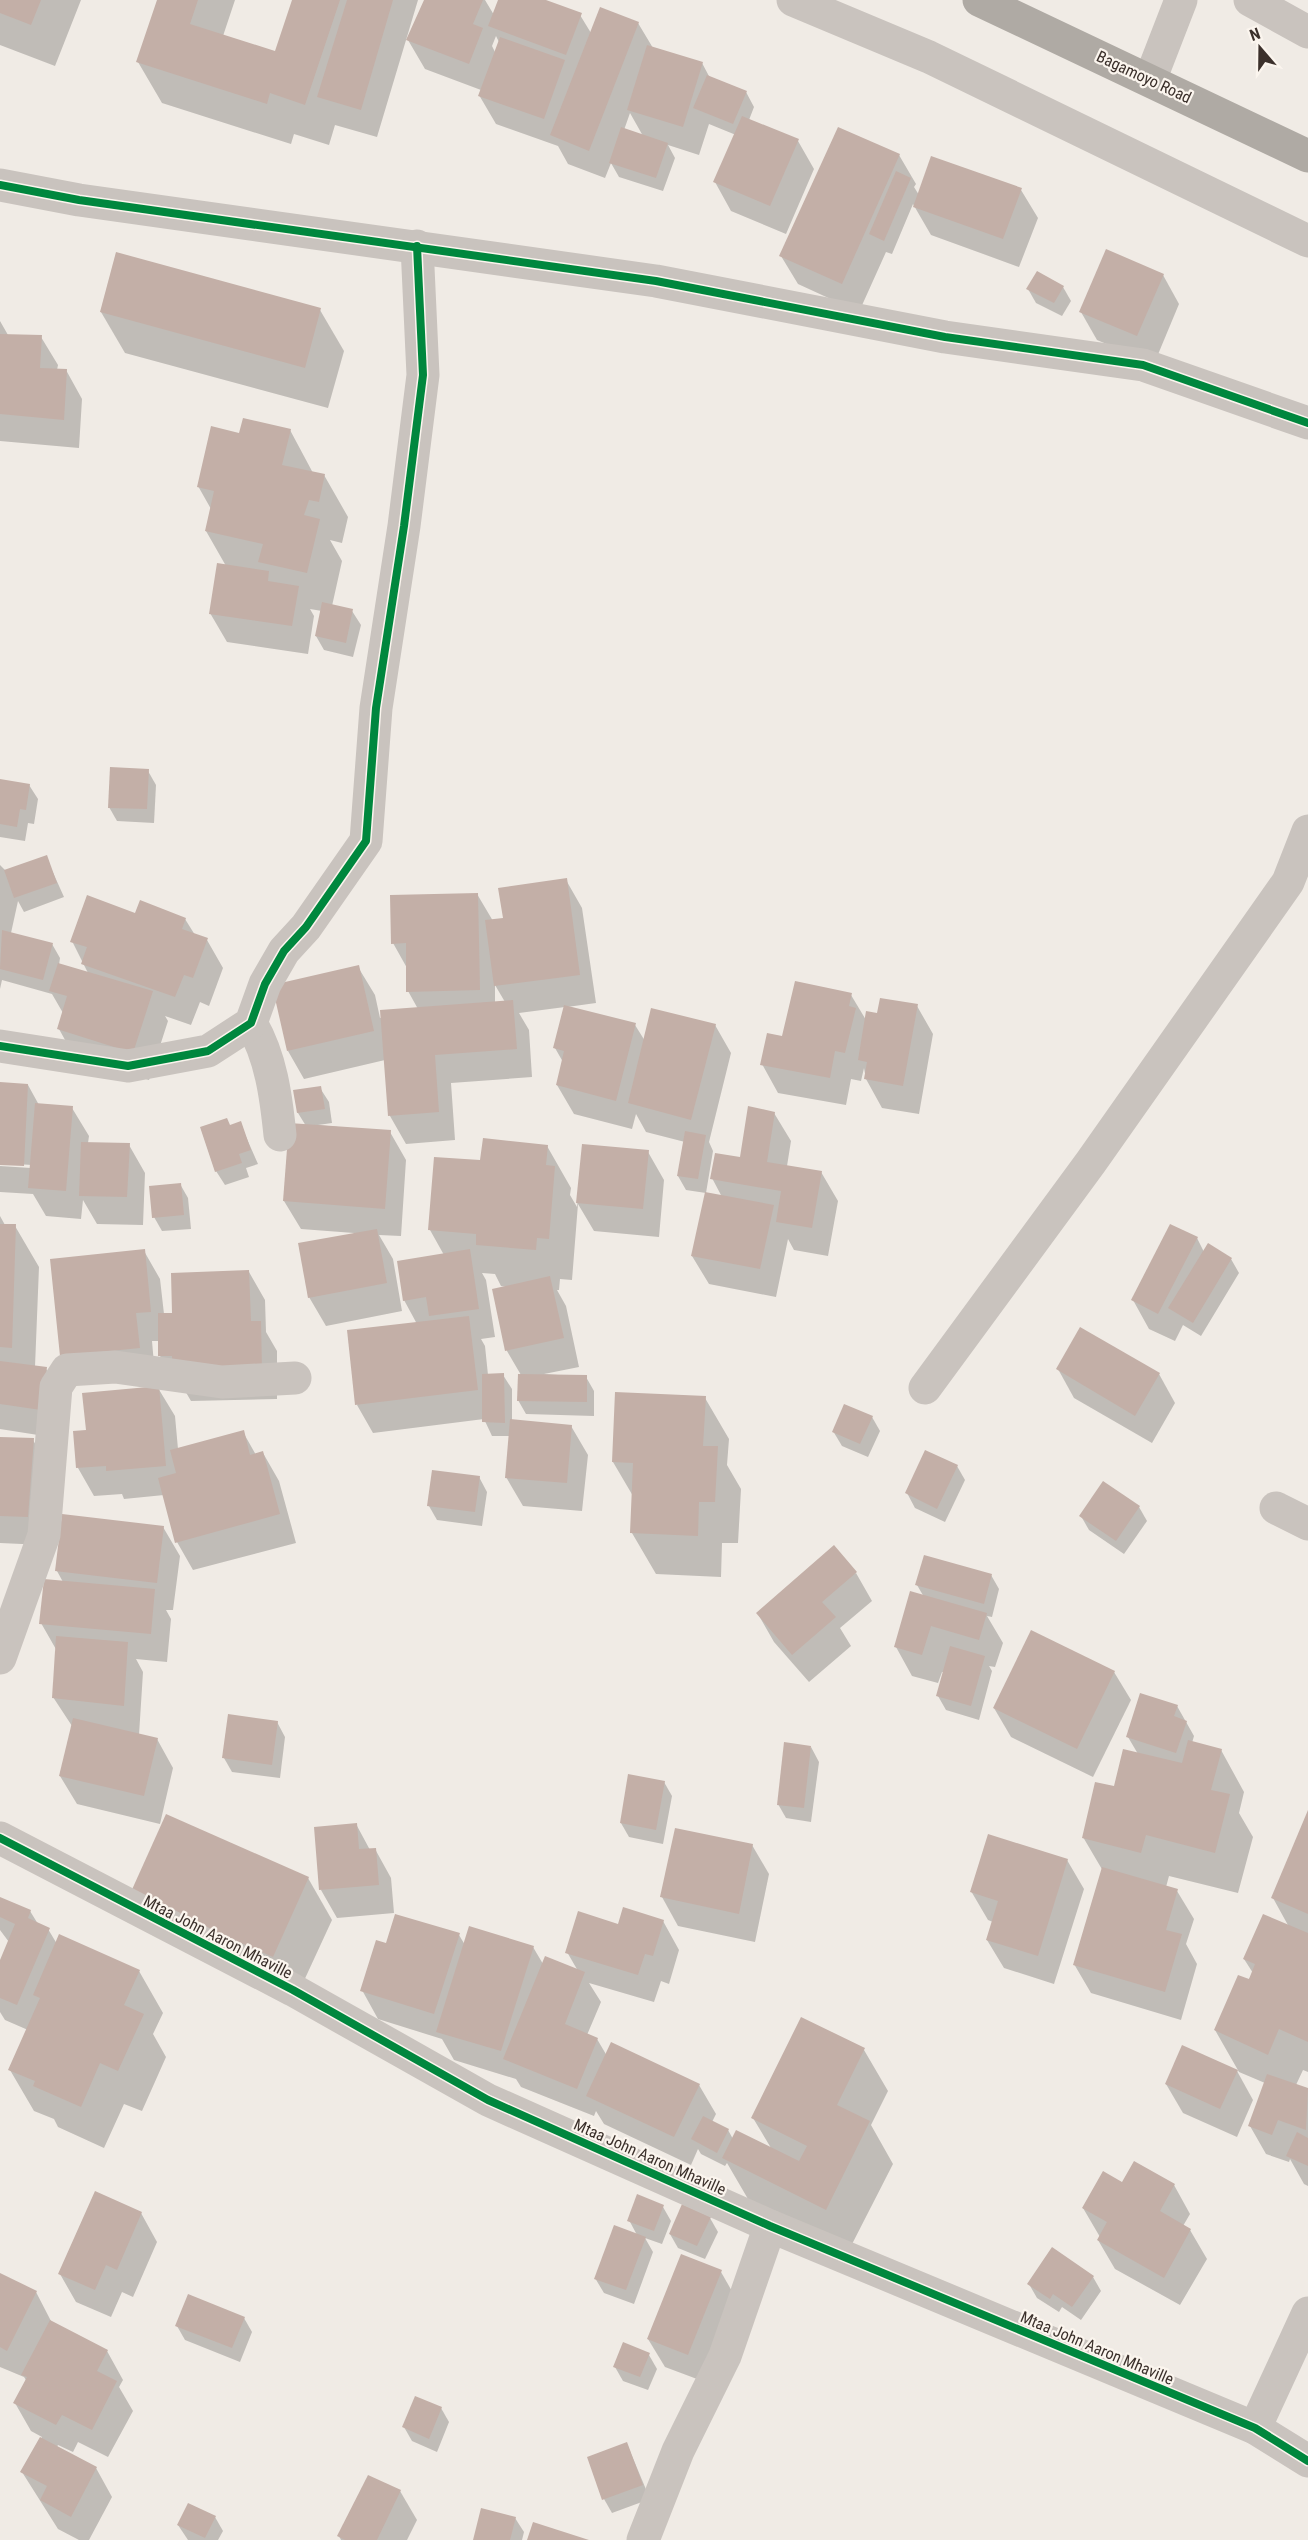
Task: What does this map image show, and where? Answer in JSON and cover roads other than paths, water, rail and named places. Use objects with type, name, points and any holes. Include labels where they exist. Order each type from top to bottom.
[{"type":"highway","name":"Bagamoyo Road","points":[[979,0],[1308,156]]},
{"type":"street","points":[[793,0],[929,57],[1308,241]]},
{"type":"street","points":[[1150,80],[1180,0]]},
{"type":"street","points":[[1250,0],[1308,32]]},
{"type":"street","points":[[0,185],[79,200],[417,246],[657,282],[945,337],[1143,365],[1308,423]]},
{"type":"street","points":[[0,1046],[128,1066],[208,1051],[251,1023],[265,984],[284,951],[306,927],[366,841],[376,708],[404,526],[423,375],[417,246]]},
{"type":"street","points":[[925,1388],[1091,1162],[1288,882],[1308,831]]},
{"type":"street","points":[[251,1023],[258,1034],[274,1083],[280,1135]]},
{"type":"street","points":[[0,1658],[45,1535],[56,1387],[62,1374],[67,1370],[115,1367],[222,1382],[295,1378]]},
{"type":"street","points":[[1276,1508],[1308,1524]]},
{"type":"street","name":"Mtaa John Aaron Mhaville","points":[[0,1838],[293,1990],[488,2100],[770,2226],[1255,2428],[1308,2460]]},
{"type":"street","points":[[643,2540],[678,2451],[725,2356],[770,2226]]},
{"type":"street","points":[[1255,2428],[1308,2313]]}]
